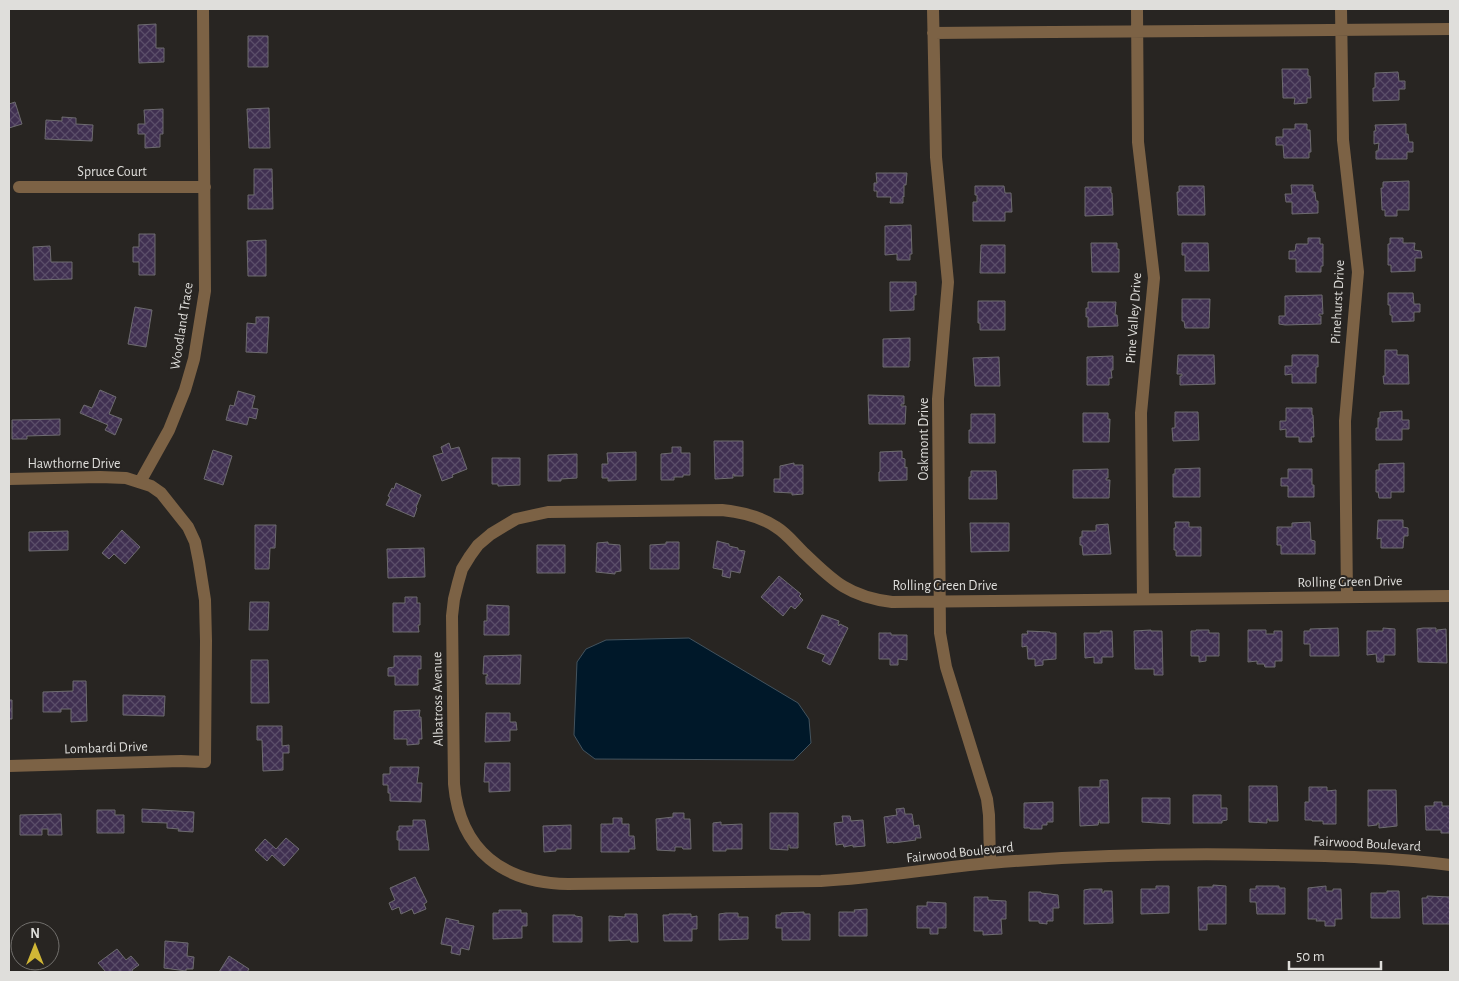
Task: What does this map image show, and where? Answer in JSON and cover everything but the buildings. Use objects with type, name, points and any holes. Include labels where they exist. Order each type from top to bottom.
[{"type":"street","name":"Woodland Trace","points":[[140,482],[169,430],[185,390],[194,359],[205,291],[203,9]]},
{"type":"street","name":"Oakmont Drive","points":[[933,9],[936,157],[948,282],[938,399],[940,633],[946,667],[987,799],[990,863]]},
{"type":"street","name":"Pine Valley Drive","points":[[1136,9],[1138,142],[1154,278],[1141,413],[1143,600]]},
{"type":"street","name":"Pinehurst Drive","points":[[1341,9],[1342,140],[1358,272],[1345,421],[1347,598]]},
{"type":"street","points":[[933,33],[1450,29]]},
{"type":"street","name":"Spruce Court","points":[[19,187],[205,187]]},
{"type":"street","name":"Hawthorne Drive","points":[[9,479],[100,477],[126,478],[140,482]]},
{"type":"street","name":"Lombardi Drive","points":[[9,766],[205,762],[205,600],[195,542],[188,527],[161,493],[151,486],[140,482]]},
{"type":"street","name":"Rolling Green Drive","points":[[478,545],[491,534],[516,519],[548,512],[722,510],[741,512],[776,527],[840,586],[874,600],[892,602],[1450,596]]},
{"type":"street","name":"Albatross Avenue","points":[[478,545],[462,569],[454,599],[452,616],[455,799],[459,813],[470,836],[481,853]]},
{"type":"street","name":"Fairwood Boulevard","points":[[481,853],[497,866],[516,875],[549,884],[821,881],[990,863],[1091,857],[1222,854],[1324,856],[1423,861],[1450,865]]},
{"type":"water","points":[[689,638],[798,703],[809,719],[811,743],[794,760],[595,759],[583,750],[574,735],[577,662],[586,649],[606,640]]}]
